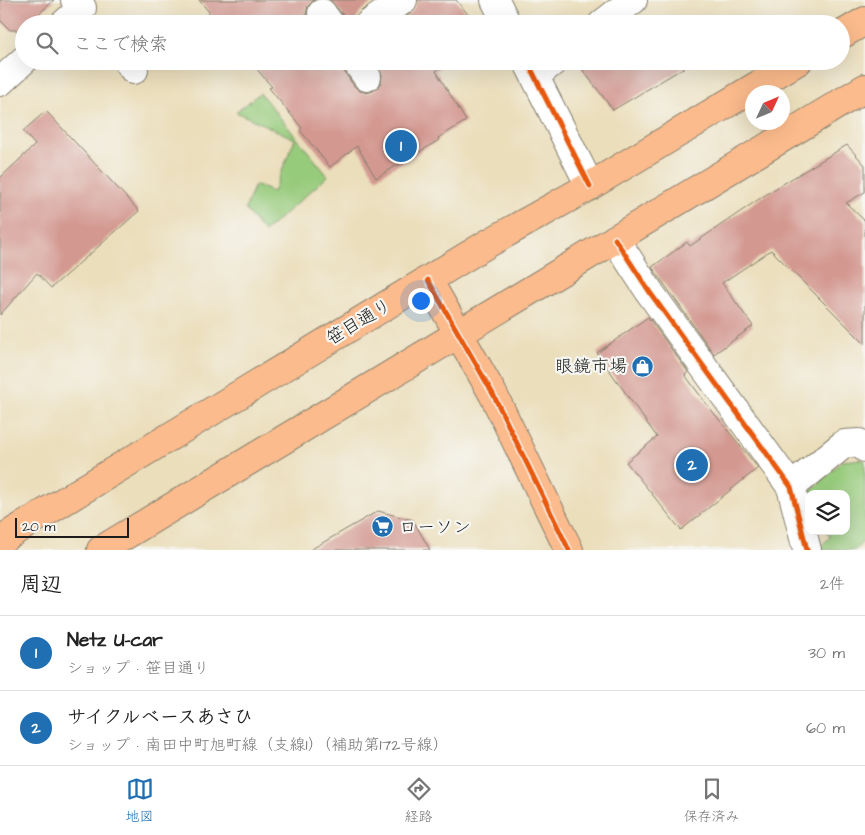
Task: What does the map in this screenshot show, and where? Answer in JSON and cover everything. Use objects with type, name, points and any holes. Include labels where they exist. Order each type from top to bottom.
[{"type":"main road","points":[[850,30],[865,21]]},
{"type":"main road","name":"笹目通り","points":[[0,540],[428,280],[590,186],[783,70]]},
{"type":"main road","points":[[101,550],[865,88]]},
{"type":"main road","points":[[428,280],[493,394],[570,550]]},
{"type":"street","points":[[382,15],[403,0]]},
{"type":"street","points":[[495,0],[502,15]]},
{"type":"street","points":[[613,15],[632,0]]},
{"type":"street","points":[[0,82],[15,68]]},
{"type":"street","points":[[541,70],[590,186]]},
{"type":"street","points":[[615,239],[651,294],[791,487],[807,550]]},
{"type":"street","points":[[791,487],[844,444],[859,443],[865,448]]},
{"type":"green space","points":[[260,93],[328,176],[264,232],[245,209],[255,185],[273,192],[295,139],[236,112]]},
{"type":"green space","points":[[862,459],[865,461],[865,540],[855,550],[821,550],[820,547],[830,537],[829,535],[850,535],[850,490],[812,490],[842,461]]},
{"type":"building","points":[[0,0],[54,0],[38,15],[15,15],[15,30],[10,30],[0,20]]},
{"type":"building","points":[[199,0],[314,0],[308,6],[306,15],[212,15]]},
{"type":"building","points":[[330,0],[376,0],[358,15],[343,15]]},
{"type":"building","points":[[418,0],[456,0],[468,15],[408,15],[412,12]]},
{"type":"building","points":[[258,70],[343,70],[354,86],[360,91],[368,93],[375,90],[381,83],[382,75],[380,70],[437,70],[436,71],[466,121],[438,138],[439,140],[376,178],[357,146],[330,167],[300,130],[302,128],[269,88],[272,87]]},
{"type":"building","points":[[583,70],[680,70],[613,110]]},
{"type":"building","points":[[46,111],[139,211],[51,288],[37,273],[0,315],[0,178],[35,145],[23,131]]},
{"type":"building","points":[[847,145],[865,165],[865,192],[846,203],[865,221],[865,344],[771,250],[722,283],[753,326],[714,354],[652,267],[687,242],[690,246],[768,193]]},
{"type":"building","points":[[648,317],[688,372],[685,375],[758,468],[681,530],[626,462],[657,437],[597,353]]},
{"type":"building","name":"ローソン","points":[[378,511],[413,520],[430,550],[310,550]]},
{"type":"cycle path","points":[[532,70],[590,186]]},
{"type":"cycle path","points":[[615,239],[651,294],[791,487],[807,550]]},
{"type":"cycle path","points":[[428,280],[493,394],[569,550]]},
{"type":"place","name":"Netz U-car","points":[[401,146]]},
{"type":"place","name":"眼鏡市場","points":[[643,366]]},
{"type":"place","name":"サイクルベースあさひ","points":[[692,465]]},
{"type":"place","name":"ローソン","points":[[383,527]]}]
